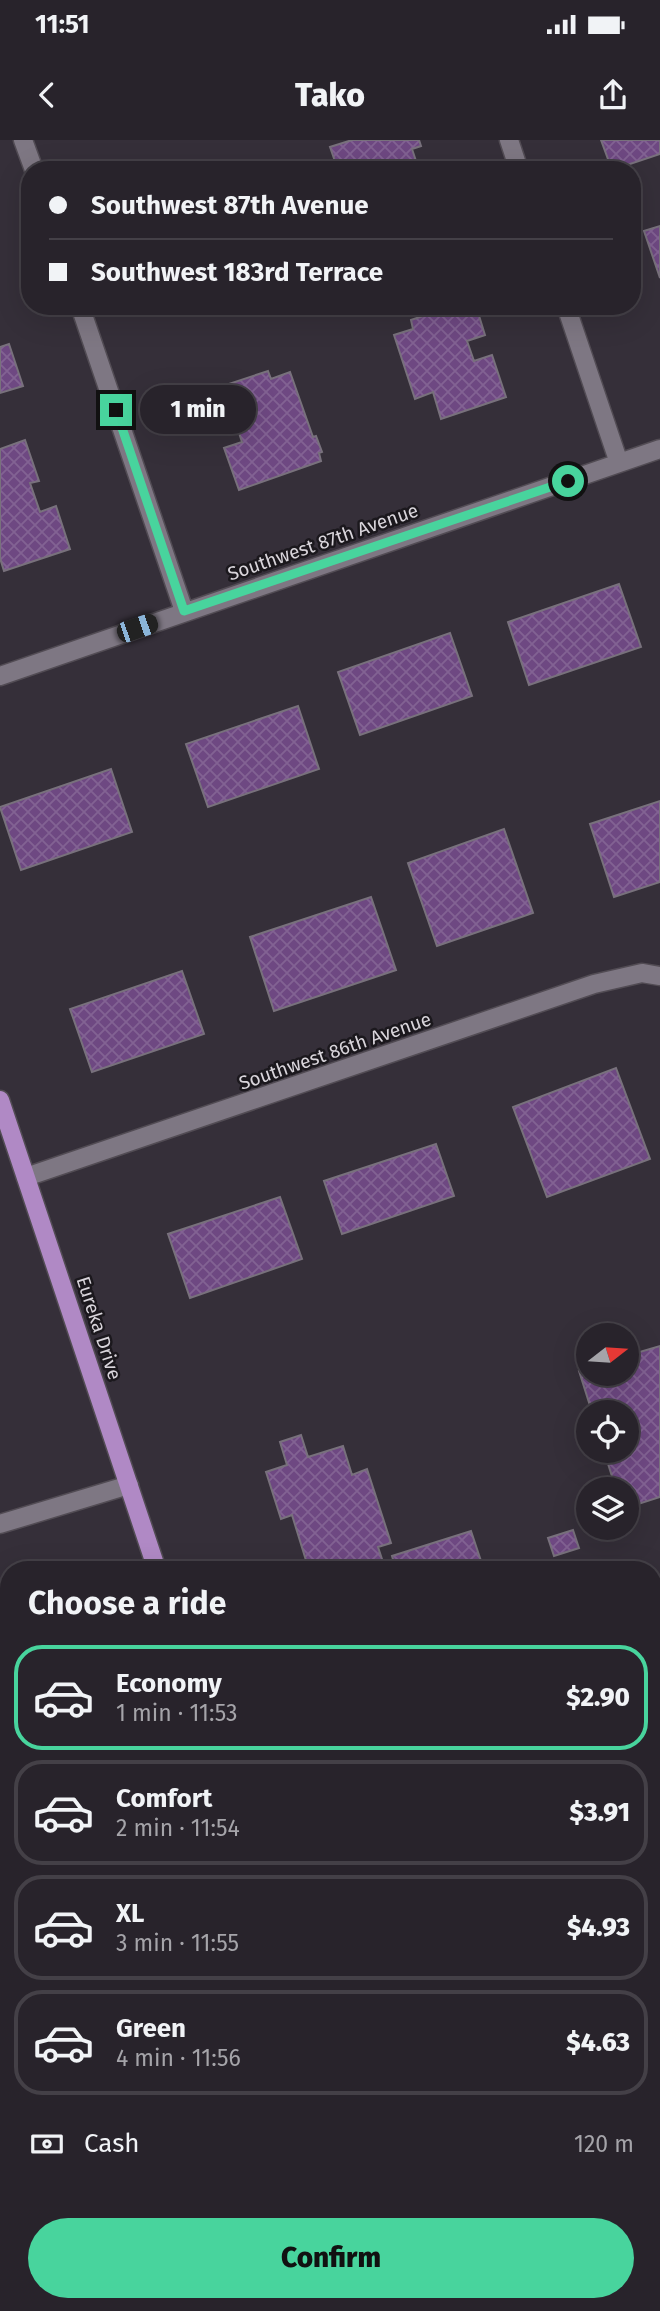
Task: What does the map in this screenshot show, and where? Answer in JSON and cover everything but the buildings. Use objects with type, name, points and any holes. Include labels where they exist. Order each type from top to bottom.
[{"type":"main road","name":"Eureka Drive","points":[[0,1100],[155,1561]]},
{"type":"street","points":[[23,140],[31,161]]},
{"type":"street","points":[[509,140],[516,161]]},
{"type":"street","points":[[83,315],[184,611]]},
{"type":"street","points":[[569,315],[619,463]]},
{"type":"street","name":"Southwest 87th Avenue","points":[[0,676],[660,449]]},
{"type":"street","name":"Southwest 86th Avenue","points":[[26,1177],[594,984],[642,973],[660,976]]},
{"type":"street","points":[[0,1524],[129,1485]]},
{"type":"route","points":[[116,410],[184,611],[568,481]]}]
